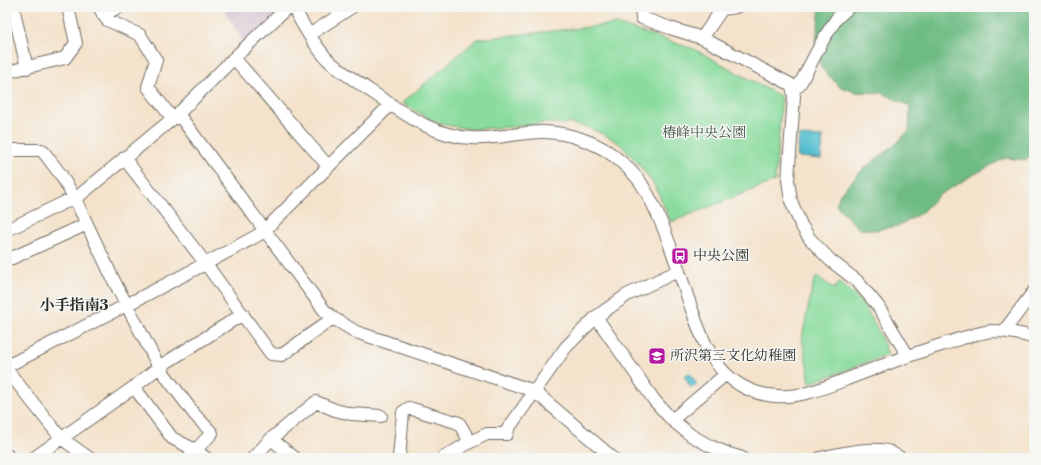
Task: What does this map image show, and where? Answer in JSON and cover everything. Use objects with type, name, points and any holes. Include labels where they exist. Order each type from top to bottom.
[{"type":"street","points":[[13,7],[27,68]]},
{"type":"street","points":[[7,72],[65,58],[76,44],[68,7]]},
{"type":"street","points":[[119,7],[101,11],[107,20],[140,35],[156,60],[148,87],[169,114],[182,119],[324,310],[333,318],[356,332],[534,391],[613,458]]},
{"type":"street","points":[[7,230],[75,199],[176,116],[288,7]]},
{"type":"street","points":[[293,7],[309,35],[319,50],[329,61],[418,123],[454,136],[470,138],[544,132],[565,135],[584,140],[614,156],[631,171],[640,182],[652,202],[663,227],[699,330],[710,353],[726,374],[740,386],[768,395],[784,396],[821,389],[908,356],[975,334],[1004,331],[1018,333],[1034,338]]},
{"type":"street","points":[[309,35],[352,7]]},
{"type":"street","points":[[641,7],[642,18],[702,38],[792,86],[794,96],[788,180],[791,201],[801,225],[810,239],[830,260],[857,281],[878,306],[908,356]]},
{"type":"street","points":[[702,38],[722,8],[736,7]]},
{"type":"street","points":[[793,90],[801,82],[824,38],[837,18],[849,7]]},
{"type":"street","points":[[234,58],[328,166]]},
{"type":"street","points":[[7,366],[128,305],[260,234],[391,104]]},
{"type":"street","points":[[7,150],[42,150],[61,175],[75,199],[114,281],[159,366],[195,415],[212,432],[191,454]]},
{"type":"street","points":[[124,158],[206,264],[271,354],[282,355],[333,318]]},
{"type":"street","points":[[7,258],[12,258],[87,224]]},
{"type":"street","points":[[443,458],[487,434],[507,434],[508,429],[566,347],[596,317],[627,295],[678,271]]},
{"type":"street","points":[[1004,331],[1034,291]]},
{"type":"street","points":[[34,458],[134,387],[159,366],[243,314]]},
{"type":"street","points":[[596,317],[654,400],[672,420],[692,436],[704,443],[742,458]]},
{"type":"street","points":[[7,370],[61,438],[89,458]]},
{"type":"street","points":[[672,420],[726,374]]},
{"type":"street","points":[[134,387],[172,438],[191,454],[206,458]]},
{"type":"street","points":[[253,458],[271,439],[316,402],[335,410],[351,414],[381,416]]},
{"type":"street","points":[[399,458],[403,412],[409,408],[459,424],[470,442]]},
{"type":"street","points":[[271,439],[294,458]]},
{"type":"street","points":[[820,458],[852,452],[875,450],[889,452],[901,458]]},
{"type":"shaded area","points":[[222,7],[284,7],[244,43]]},
{"type":"green space","points":[[820,7],[1034,7],[1034,153],[1025,160],[1005,158],[973,175],[939,195],[921,213],[898,226],[875,230],[859,229],[836,205],[840,194],[863,169],[897,143],[909,130],[910,106],[882,93],[855,92],[839,86],[821,68],[816,42]]},
{"type":"green space","name":"椿峰中央公園","points":[[617,24],[694,49],[782,97],[775,181],[671,222],[655,186],[637,162],[620,144],[605,135],[573,124],[545,123],[512,127],[471,129],[445,125],[426,117],[402,103],[477,39]]},
{"type":"green space","points":[[817,276],[834,289],[840,282],[861,302],[876,327],[888,355],[810,383],[802,337],[813,284]]},
{"type":"water","points":[[799,136],[823,137],[821,159],[797,157]]},
{"type":"water","points":[[690,373],[697,385],[691,388],[684,376]]},
{"type":"place","name":"中央公園","points":[[680,256]]},
{"type":"place","name":"所沢第三文化幼稚園","points":[[657,356]]},
{"type":"district","name":"小手指南3","points":[[74,305]]}]
